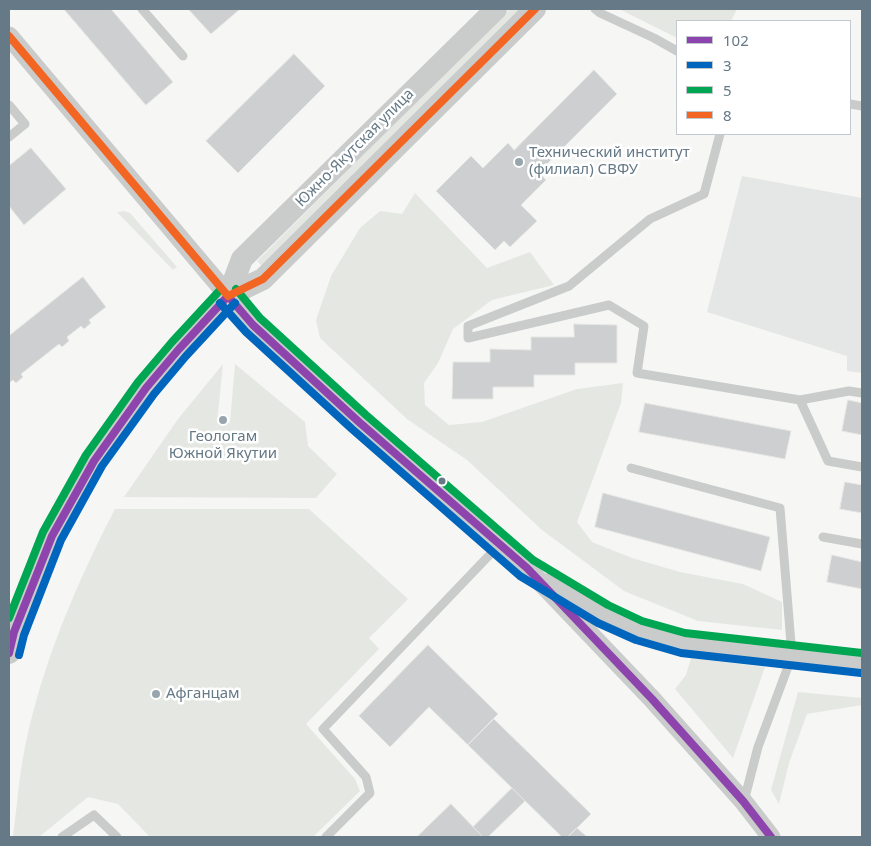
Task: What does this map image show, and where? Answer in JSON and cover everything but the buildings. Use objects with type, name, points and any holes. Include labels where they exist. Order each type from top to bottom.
[{"type":"street","name":"Южно-Якутская улица","points":[[9,652],[14,632],[52,536],[94,461],[146,388],[228,296],[242,259],[496,9]]},
{"type":"street","name":"Южно-Якутская улица","points":[[228,296],[263,280],[536,9]]},
{"type":"street","points":[[9,36],[253,325],[345,409],[527,568],[652,699],[744,802],[771,837]]},
{"type":"street","points":[[527,568],[603,614],[639,630],[684,643],[862,663]]},
{"type":"lane","points":[[142,9],[183,56]]},
{"type":"lane","points":[[595,9],[676,50]]},
{"type":"lane","points":[[9,105],[25,124],[9,137]]},
{"type":"lane","points":[[720,135],[704,194],[650,219],[569,286],[468,326],[468,338],[609,305],[644,326],[637,373],[800,400],[849,391],[862,394]]},
{"type":"lane","points":[[800,400],[828,461],[862,467]]},
{"type":"lane","points":[[631,468],[780,508],[792,656],[758,747],[744,802]]},
{"type":"lane","points":[[823,537],[862,544]]},
{"type":"lane","points":[[326,837],[370,793],[366,777],[323,729],[500,544]]},
{"type":"lane","points":[[62,837],[94,815],[117,837]]},
{"type":"shaded area","points":[[510,9],[522,9],[263,267],[257,261]]},
{"type":"shaded area","points":[[619,9],[737,9],[732,20],[676,20],[676,38]]},
{"type":"shaded area","points":[[742,176],[862,198],[862,373],[847,371],[847,356],[707,312]]},
{"type":"shaded area","points":[[415,193],[487,268],[530,252],[554,285],[492,300],[453,329],[438,363],[424,383],[425,405],[449,425],[482,422],[577,389],[623,383],[621,403],[577,522],[592,542],[632,558],[680,572],[743,584],[782,602],[782,630],[698,621],[624,591],[542,530],[467,460],[407,419],[320,338],[316,320],[331,276],[360,228],[380,211],[402,214]]},
{"type":"shaded area","points":[[124,211],[130,213],[177,267],[173,270],[117,212]]},
{"type":"shaded area","points":[[223,364],[217,423],[230,423],[235,364],[305,422],[308,446],[337,474],[316,498],[124,497],[178,419]]},
{"type":"shaded area","points":[[115,509],[309,509],[408,599],[369,638],[379,649],[306,724],[355,779],[360,791],[313,837],[150,837],[118,804],[88,797],[39,837],[13,837],[23,758],[41,685],[74,595]]},
{"type":"shaded area","points":[[691,658],[765,667],[733,758],[675,689],[686,675]]},
{"type":"shaded area","points":[[798,692],[862,698],[862,705],[807,714],[789,763],[779,804],[771,790]]},
{"type":"transit line","name":"8","points":[[228,296],[263,279],[535,9]]},
{"type":"transit line","name":"8","points":[[9,36],[228,296]]},
{"type":"transit line","name":"5","points":[[9,618],[43,532],[86,455],[138,382],[221,289]]},
{"type":"transit line","name":"5","points":[[236,289],[260,318],[366,415],[533,560],[608,605],[642,621],[685,633],[862,653]]},
{"type":"transit line","name":"102","points":[[228,296],[253,325],[359,422],[527,568],[652,699],[743,801],[771,837]]},
{"type":"transit line","name":"102","points":[[9,653],[14,632],[52,536],[94,461],[146,388],[228,296]]},
{"type":"transit line","name":"3","points":[[220,303],[246,332],[352,429],[520,576],[598,623],[636,640],[681,653],[861,673]]},
{"type":"transit line","name":"3","points":[[19,655],[24,635],[61,540],[102,466],[154,394],[235,303]]},
{"type":"place","name":"Технический институт (филиал) СВФУ","points":[[519,162]]},
{"type":"place","name":"Геологам Южной Якутии","points":[[223,420]]},
{"type":"place","name":"Афганцам","points":[[156,694]]}]
